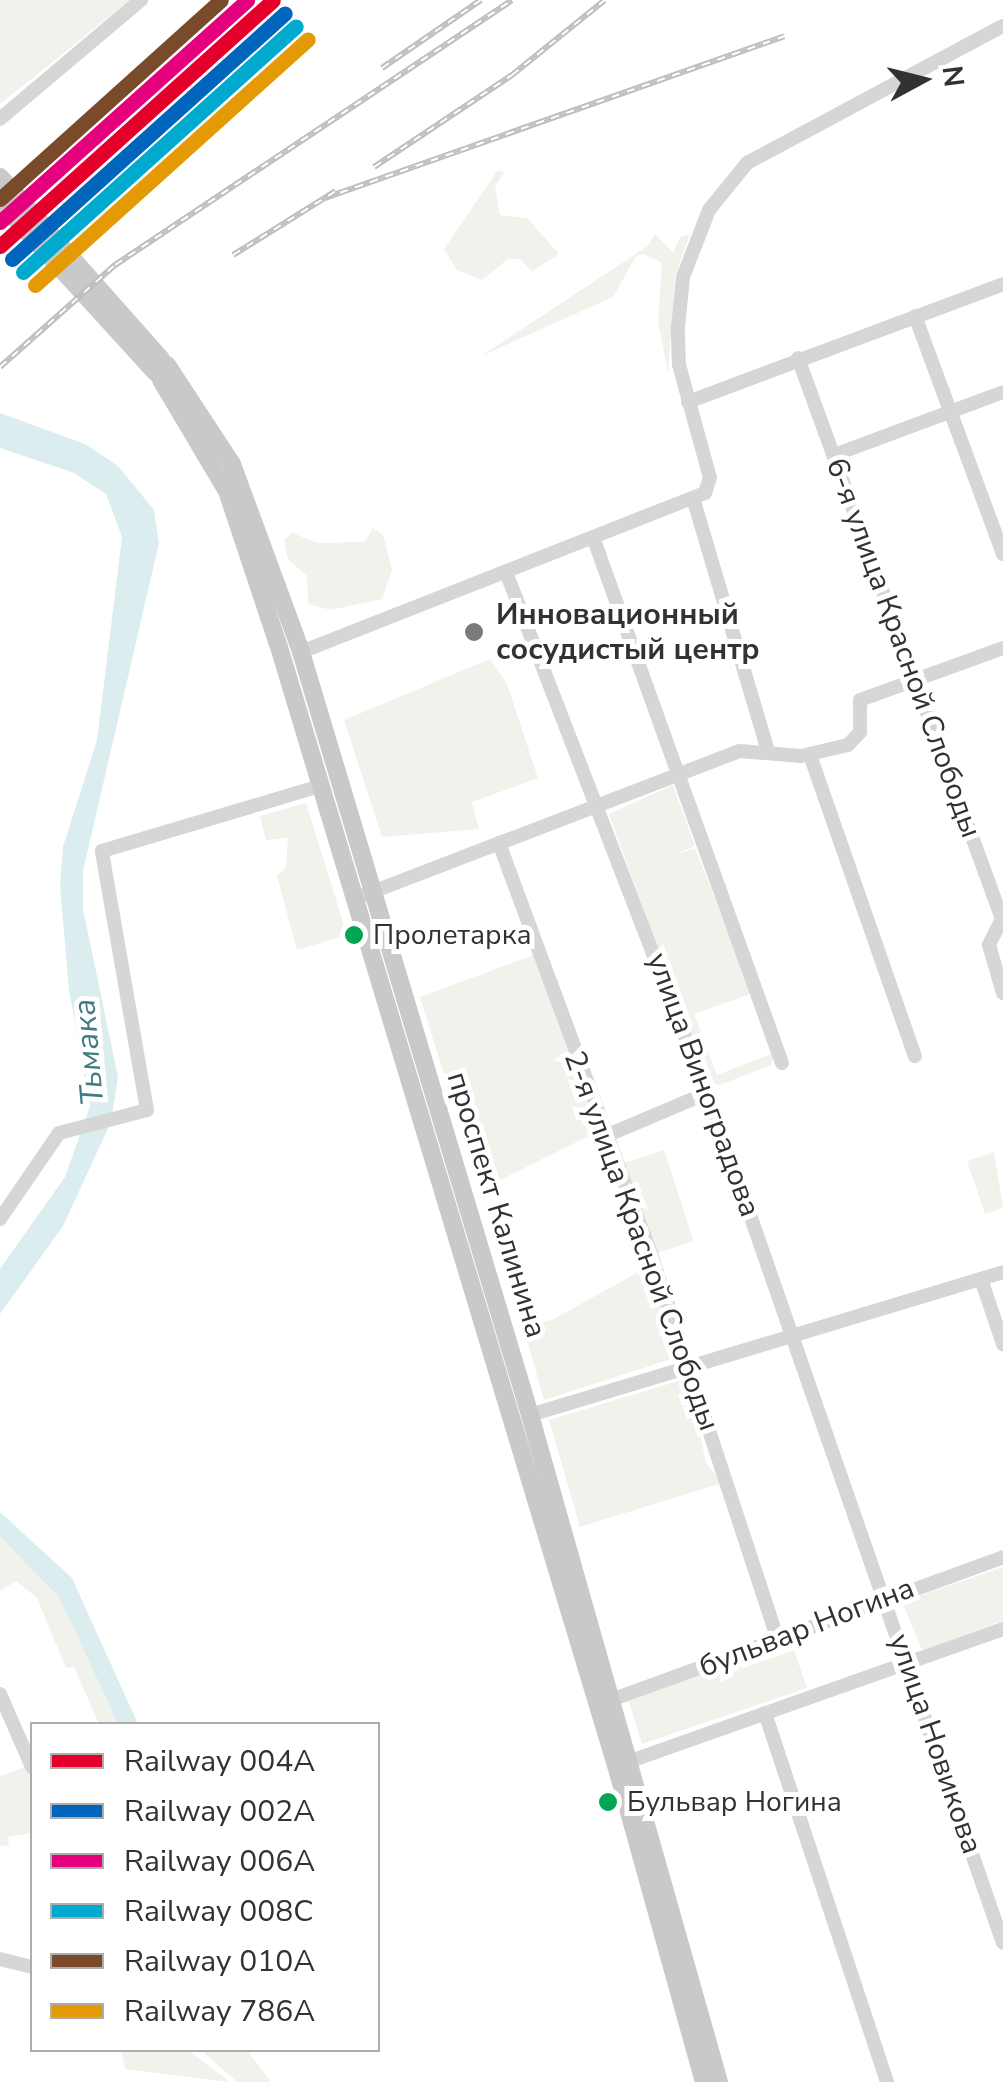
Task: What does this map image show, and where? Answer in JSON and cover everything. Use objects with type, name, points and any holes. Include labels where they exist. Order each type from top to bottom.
[{"type":"main road","points":[[0,176],[44,238]]},
{"type":"main road","points":[[0,202],[44,238]]},
{"type":"main road","name":"проспект Калинина","points":[[44,238],[161,369],[236,473],[301,652],[530,1415],[610,1700],[704,2082]]},
{"type":"main road","name":"проспект Калинина","points":[[161,369],[219,473],[279,647],[398,1048],[719,2082]]},
{"type":"main road","points":[[279,647],[301,652]]},
{"type":"main road","points":[[320,786],[345,793]]},
{"type":"main road","points":[[398,1048],[423,1055]]},
{"type":"main road","points":[[510,1412],[530,1415]]},
{"type":"street","points":[[0,118],[142,0]]},
{"type":"street","points":[[301,652],[705,493],[710,478],[688,402],[678,327],[683,277],[720,192],[747,163],[1003,26]]},
{"type":"street","points":[[688,402],[1003,284]]},
{"type":"street","points":[[914,316],[1003,554]]},
{"type":"street","name":"6-я улица Красной Слободы","points":[[798,358],[1002,919],[990,945],[1003,993]]},
{"type":"street","points":[[834,455],[1003,392]]},
{"type":"street","points":[[693,498],[768,751]]},
{"type":"street","points":[[593,538],[782,1063]]},
{"type":"street","name":"улица Виноградова","points":[[506,572],[600,804],[707,1093],[886,1602]]},
{"type":"street","points":[[354,898],[744,750],[810,755],[856,740],[860,700],[1003,648]]},
{"type":"street","points":[[810,755],[915,1056]]},
{"type":"street","points":[[0,1219],[53,1138],[74,1126],[147,1110],[102,851],[320,786]]},
{"type":"street","name":"2-я улица Красной Слободы","points":[[500,843],[602,1138],[688,1367],[778,1640]]},
{"type":"street","points":[[602,1138],[707,1093]]},
{"type":"street","points":[[530,1415],[1003,1272]]},
{"type":"street","points":[[980,1279],[1003,1344]]},
{"type":"street","name":"бульвар Ногина","points":[[610,1700],[1003,1556]]},
{"type":"street","name":"улица Новикова","points":[[886,1602],[1003,1943]]},
{"type":"street","points":[[623,1763],[1003,1629]]},
{"type":"street","points":[[0,1694],[30,1763]]},
{"type":"street","points":[[765,1713],[887,2082]]},
{"type":"street","points":[[0,1959],[30,1966]]},
{"type":"shaded area","points":[[0,0],[130,0],[0,104]]},
{"type":"shaded area","points":[[498,170],[504,173],[495,186],[500,215],[527,218],[559,254],[532,271],[520,259],[508,259],[482,280],[457,270],[444,249]]},
{"type":"shaded area","points":[[655,234],[673,253],[680,237],[690,234],[675,276],[668,374],[658,320],[662,263],[644,254],[636,256],[613,297],[481,356],[648,246]]},
{"type":"shaded area","points":[[373,528],[383,535],[392,570],[382,599],[331,610],[308,604],[307,576],[288,559],[284,540],[292,533],[318,543],[364,542]]},
{"type":"shaded area","points":[[490,659],[507,684],[538,778],[472,802],[479,829],[382,837],[344,720]]},
{"type":"shaded area","points":[[673,785],[695,846],[672,856],[695,848],[775,1053],[771,1065],[720,1085],[706,1082],[609,814]],"holes":[[[750,994],[773,1053],[717,1075],[694,1014]]]},
{"type":"shaded area","points":[[306,803],[347,935],[297,950],[277,876],[286,867],[288,838],[266,840],[260,816]]},
{"type":"shaded area","points":[[534,955],[597,1132],[480,1190],[420,997]]},
{"type":"shaded area","points":[[664,1150],[694,1241],[649,1256],[619,1165]]},
{"type":"shaded area","points":[[994,1152],[1003,1208],[985,1214],[967,1161]]},
{"type":"shaded area","points":[[660,1260],[693,1352],[544,1400],[523,1326],[552,1320]]},
{"type":"shaded area","points":[[688,1378],[706,1463],[722,1483],[580,1527],[549,1420]]},
{"type":"shaded area","points":[[0,1537],[59,1597],[117,1722],[98,1722],[74,1667],[66,1668],[37,1598],[16,1581],[0,1591]]},
{"type":"shaded area","points":[[1003,1567],[1003,1621],[922,1650],[902,1602]]},
{"type":"shaded area","points":[[794,1650],[807,1688],[642,1744],[628,1699],[740,1660],[743,1668]]},
{"type":"shaded area","points":[[27,1766],[30,1770],[30,1833],[8,1837],[9,1845],[0,1846],[0,1776]]},
{"type":"shaded area","points":[[121,2052],[191,2052],[230,2082],[125,2069]]},
{"type":"shaded area","points":[[203,2052],[248,2052],[271,2082],[237,2082]]},
{"type":"water","name":"Тьмака","points":[[0,413],[85,444],[118,466],[154,510],[159,543],[83,871],[83,909],[118,1077],[111,1122],[63,1226],[0,1314],[0,1269],[65,1177],[90,1106],[69,990],[60,886],[63,847],[97,740],[122,537],[106,494],[74,473],[0,448]]},
{"type":"water","points":[[0,1512],[72,1578],[137,1722],[117,1722],[59,1597],[0,1537]]},
{"type":"railway","points":[[382,68],[481,0]]},
{"type":"railway","points":[[0,367],[115,265],[512,0]]},
{"type":"railway","points":[[374,167],[512,75],[605,0]]},
{"type":"railway","points":[[325,198],[784,36]]},
{"type":"railway","points":[[233,255],[336,191]]},
{"type":"rail line","name":"010А","points":[[0,199],[221,0]]},
{"type":"rail line","name":"006А","points":[[0,222],[247,0]]},
{"type":"rail line","name":"004А","points":[[0,246],[273,0]]},
{"type":"rail line","name":"002А","points":[[12,259],[285,13]]},
{"type":"rail line","name":"008С","points":[[23,272],[296,26]]},
{"type":"rail line","name":"786А","points":[[35,285],[308,39]]},
{"type":"place","name":"Инновационный сосудистый центр","points":[[474,632]]},
{"type":"place","name":"Пролетарка","points":[[354,935]]},
{"type":"place","name":"Бульвар Ногина","points":[[608,1802]]}]
